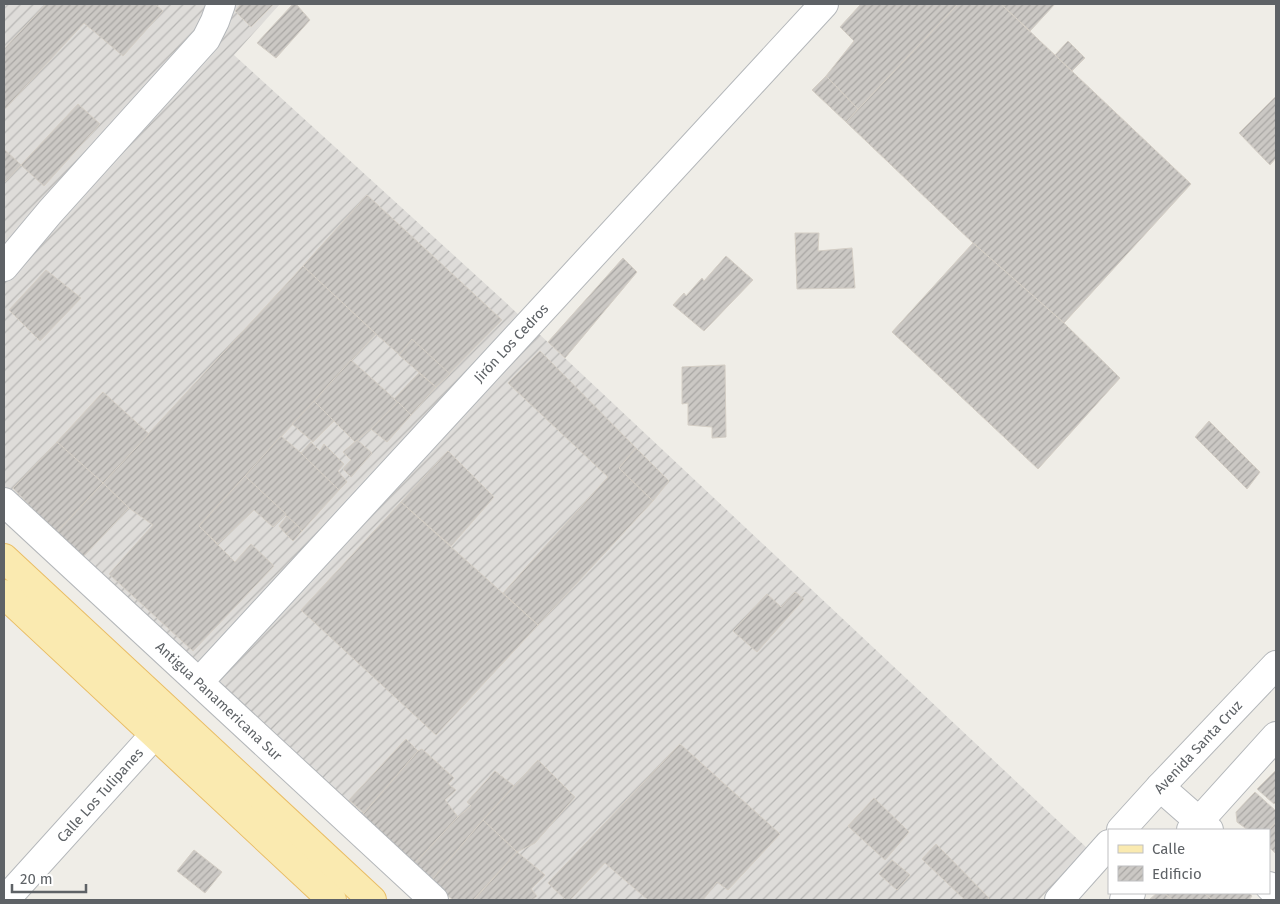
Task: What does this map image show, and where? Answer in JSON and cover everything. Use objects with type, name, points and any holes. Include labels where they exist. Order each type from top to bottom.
[{"type":"main road","points":[[4,558],[372,900]]},
{"type":"main road","points":[[4,594],[332,900]]},
{"type":"street","points":[[4,267],[50,212],[206,39],[221,4]]},
{"type":"street","name":"Jirón Los Cedros","points":[[199,682],[824,4]]},
{"type":"street","name":"Antigua Panamericana Sur","points":[[4,502],[434,900]]},
{"type":"street","name":"Avenida Santa Cruz","points":[[1122,829],[1160,786],[1276,665]]},
{"type":"street","name":"Calle Los Tulipanes","points":[[5,900],[155,734]]},
{"type":"street","points":[[1160,786],[1200,827],[1276,736]]},
{"type":"street","points":[[1059,900],[1108,845]]},
{"type":"shaded area","points":[[4,4],[280,4],[234,55],[503,300],[1087,848],[1039,900],[453,900],[4,505]]},
{"type":"building","points":[[46,4],[155,4],[163,11],[123,56],[84,23],[4,110],[4,49]]},
{"type":"building","points":[[241,4],[274,4],[251,27],[235,11]]},
{"type":"building","points":[[293,4],[296,4],[310,20],[276,58],[257,43]]},
{"type":"building","points":[[861,4],[958,4],[858,109],[826,76],[854,41],[840,27]]},
{"type":"building","points":[[958,4],[1001,4],[1191,184],[1064,323],[973,243],[846,122]]},
{"type":"building","points":[[1001,4],[1055,4],[1030,31]]},
{"type":"building","points":[[1068,41],[1085,58],[1072,71],[1055,55]]},
{"type":"building","points":[[826,76],[858,109],[846,122],[812,90]]},
{"type":"building","points":[[1276,96],[1276,158],[1270,165],[1239,133]]},
{"type":"building","points":[[78,104],[100,124],[44,186],[21,165]]},
{"type":"building","points":[[4,149],[21,165],[4,183]]},
{"type":"building","points":[[367,195],[502,320],[436,387],[303,266]]},
{"type":"building","points":[[795,233],[819,233],[818,251],[852,248],[855,288],[797,289]]},
{"type":"building","points":[[973,243],[1064,323],[1120,378],[1038,469],[892,332]]},
{"type":"building","points":[[726,256],[753,280],[704,331],[673,305],[684,293],[686,296],[702,278],[704,281]]},
{"type":"building","points":[[623,258],[637,272],[565,358],[548,342]]},
{"type":"building","points":[[303,266],[376,334],[199,526],[235,562],[251,544],[274,566],[193,651],[109,574],[153,525],[129,508],[103,483]]},
{"type":"building","points":[[46,270],[81,298],[40,341],[9,310]]},
{"type":"building","points":[[412,339],[450,374],[436,387],[399,355]]},
{"type":"building","points":[[540,351],[636,448],[619,468],[653,501],[538,625],[503,593],[608,477],[508,383]]},
{"type":"building","points":[[351,360],[398,402],[355,442],[314,401]]},
{"type":"building","points":[[725,365],[726,437],[712,438],[712,427],[688,425],[688,403],[682,404],[682,367]]},
{"type":"building","points":[[419,373],[436,387],[411,415],[394,399]]},
{"type":"building","points":[[103,392],[149,434],[103,483],[57,442]]},
{"type":"building","points":[[314,401],[334,421],[313,442],[292,424]]},
{"type":"building","points":[[398,402],[411,415],[387,442],[371,429]]},
{"type":"building","points":[[1209,421],[1260,472],[1247,489],[1195,437]]},
{"type":"building","points":[[281,436],[339,490],[302,531],[245,476]]},
{"type":"building","points":[[357,440],[372,453],[351,477],[343,469],[351,460],[343,452]]},
{"type":"building","points":[[57,442],[103,483],[56,533],[13,488]]},
{"type":"building","points":[[311,442],[320,451],[324,444],[344,464],[338,471],[347,482],[339,490],[301,453]]},
{"type":"building","points":[[636,448],[669,481],[653,501],[619,468]]},
{"type":"building","points":[[448,451],[494,497],[451,546],[401,502]]},
{"type":"building","points":[[245,476],[286,514],[273,527],[254,510],[218,544],[199,526]]},
{"type":"building","points":[[103,483],[129,508],[82,558],[56,533]]},
{"type":"building","points":[[401,502],[538,625],[436,735],[301,610]]},
{"type":"building","points":[[287,516],[297,525],[286,534],[279,526]]},
{"type":"building","points":[[297,525],[302,531],[293,541],[286,534]]},
{"type":"building","points":[[795,592],[804,599],[757,652],[733,631],[767,594],[781,607]]},
{"type":"building","points":[[406,739],[418,751],[364,813],[349,800]]},
{"type":"building","points":[[680,744],[780,834],[728,890],[717,882],[703,900],[648,900],[605,863],[570,900],[566,900],[548,883]]},
{"type":"building","points":[[422,749],[454,778],[448,784],[456,790],[445,800],[458,817],[413,865],[359,820],[418,751]]},
{"type":"building","points":[[538,760],[575,797],[535,843],[517,852],[483,820]]},
{"type":"building","points":[[1276,770],[1276,802],[1274,804],[1257,789]]},
{"type":"building","points":[[495,771],[514,786],[431,881],[413,865],[458,817],[471,806],[467,802]]},
{"type":"building","points":[[1255,792],[1276,811],[1276,822],[1270,829],[1247,829],[1237,822],[1236,812]]},
{"type":"building","points":[[874,798],[909,832],[885,860],[848,826]]},
{"type":"building","points":[[483,820],[517,852],[473,900],[453,900],[431,881]]},
{"type":"building","points":[[1276,822],[1276,854],[1270,848],[1270,829]]},
{"type":"building","points":[[936,844],[989,898],[987,900],[965,900],[922,859]]},
{"type":"building","points":[[194,850],[222,872],[205,893],[177,871]]},
{"type":"building","points":[[517,852],[545,875],[531,889],[537,896],[532,900],[474,900]]},
{"type":"building","points":[[892,860],[910,875],[897,890],[879,874]]},
{"type":"building","points":[[1156,894],[1165,894],[1173,900],[1149,900]]},
{"type":"building","points":[[1165,894],[1205,894],[1213,900],[1173,900]]},
{"type":"building","points":[[1205,894],[1250,894],[1252,896],[1249,900],[1213,900]]}]
